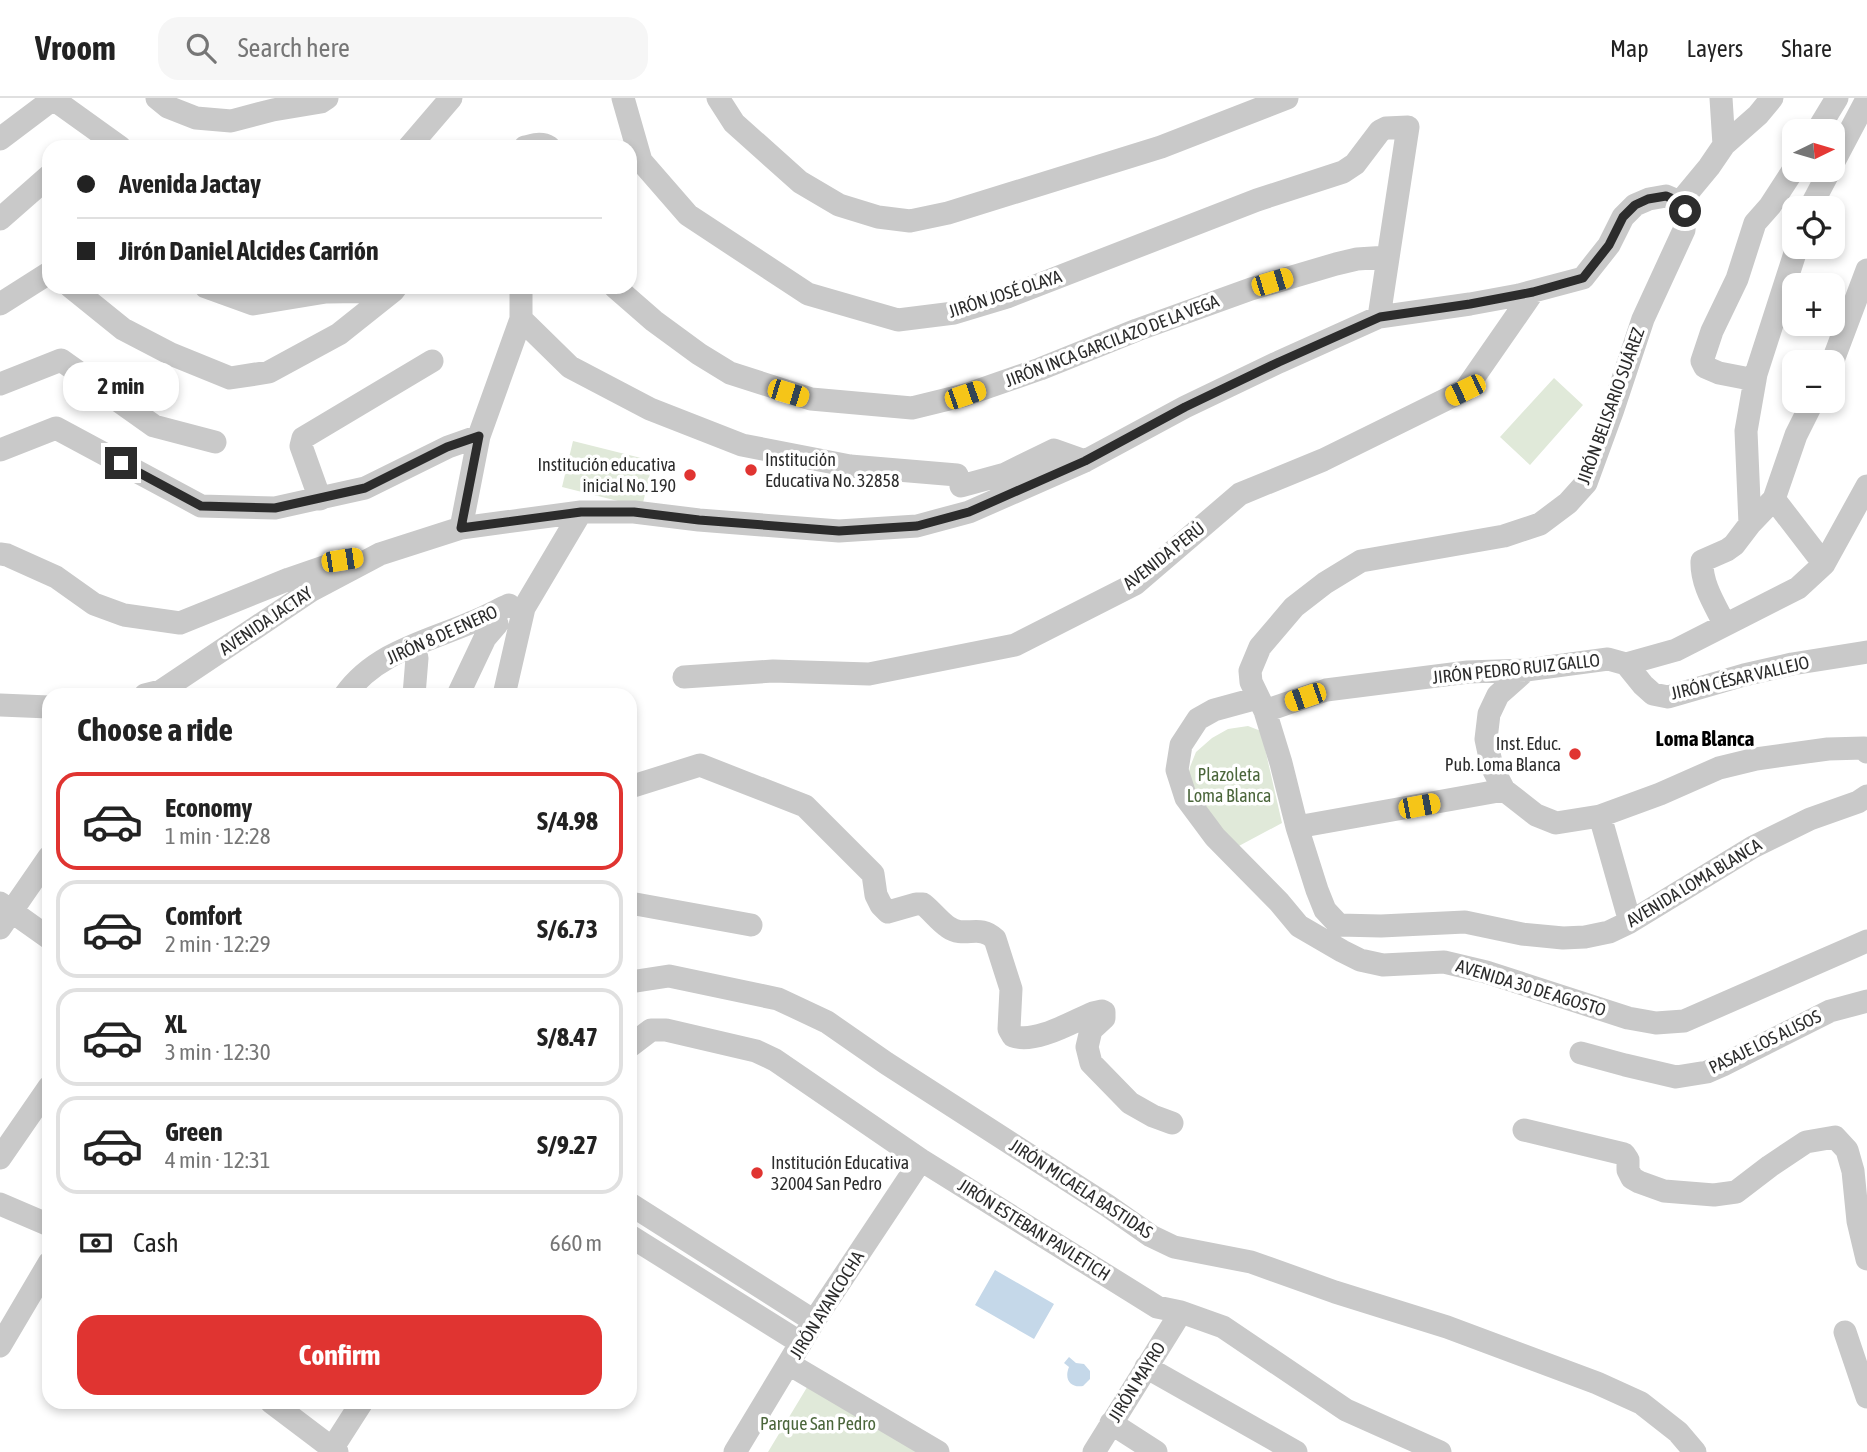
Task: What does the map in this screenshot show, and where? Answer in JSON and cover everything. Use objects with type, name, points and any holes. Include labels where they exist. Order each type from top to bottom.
[{"type":"street","points":[[157,98],[168,107],[196,118],[231,121],[321,102],[327,98]]},
{"type":"street","points":[[415,140],[451,98]]},
{"type":"street","name":"JIRÓN JOSÉ OLAYA","points":[[623,98],[635,140]]},
{"type":"street","points":[[718,98],[734,123],[800,182],[839,205],[878,217],[910,221],[948,213],[1161,147],[1287,98]]},
{"type":"street","points":[[1721,98],[1724,145]]},
{"type":"street","points":[[1680,202],[1724,145],[1758,115],[1772,98]]},
{"type":"street","points":[[1824,119],[1837,98]]},
{"type":"street","points":[[0,139],[54,99],[110,140]]},
{"type":"street","points":[[1845,141],[1867,99]]},
{"type":"street","name":"JIRÓN JOSÉ OLAYA","points":[[637,147],[641,161],[688,215],[808,294],[898,320],[954,313],[1007,297],[1257,200],[1343,172],[1354,164],[1380,131],[1386,128],[1408,127],[1388,257]]},
{"type":"street","points":[[0,219],[42,182]]},
{"type":"street","points":[[1755,380],[1719,373],[1705,367],[1702,361],[1712,331],[1737,279],[1755,222],[1770,206],[1786,182]]},
{"type":"street","name":"AVENIDA JACTAY","points":[[166,688],[312,590],[380,554],[461,528],[581,512],[634,512],[839,531],[917,526],[969,512],[1085,461],[1185,407],[1380,317],[1533,292],[1583,278],[1609,245],[1623,217],[1635,205],[1648,199],[1666,196],[1680,202]]},
{"type":"street","name":"JIRÓN BELISARIO SUÁREZ","points":[[1262,704],[1251,682],[1250,671],[1260,646],[1294,607],[1325,583],[1361,561],[1504,536],[1540,524],[1568,503],[1586,483],[1643,320],[1684,230],[1685,211],[1680,202]]},
{"type":"street","points":[[1380,317],[1388,257]]},
{"type":"street","name":"JIRÓN INCA GARCILAZO DE LA VEGA","points":[[623,294],[654,321],[730,373],[811,400],[912,408],[965,395],[1041,369],[1137,330],[1251,289],[1357,259],[1388,257]]},
{"type":"street","points":[[1750,524],[1746,431],[1755,380],[1793,259]]},
{"type":"street","points":[[1837,350],[1867,271]]},
{"type":"street","points":[[0,303],[42,277]]},
{"type":"street","name":"AVENIDA PERÚ","points":[[684,677],[773,671],[869,674],[1015,645],[1135,584],[1240,494],[1323,460],[1465,390],[1533,292]]},
{"type":"street","points":[[80,294],[123,329],[171,354],[230,378],[269,372],[339,334],[389,294]]},
{"type":"street","points":[[225,294],[253,304],[314,294]]},
{"type":"street","points":[[461,528],[479,436],[521,319],[521,294]]},
{"type":"street","points":[[521,319],[570,367],[650,409],[742,445],[850,466],[959,480],[1005,474],[1054,450],[1085,461]]},
{"type":"street","points":[[0,384],[61,360],[154,426],[215,442]]},
{"type":"street","points":[[320,499],[301,446],[303,438],[432,361]]},
{"type":"street","points":[[1725,625],[1707,588],[1702,561],[1734,545],[1774,499],[1796,435],[1807,413]]},
{"type":"street","points":[[0,450],[55,428],[201,506],[275,508],[365,488],[447,447],[479,436]]},
{"type":"street","name":"JIRÓN PEDRO RUIZ GALLO","points":[[1262,704],[1326,690],[1468,672],[1526,670],[1608,659],[1626,664],[1676,650],[1798,588],[1824,564],[1867,486]]},
{"type":"street","points":[[1774,499],[1824,564]]},
{"type":"street","points":[[506,688],[524,608],[581,512]]},
{"type":"street","points":[[0,554],[56,577],[94,604],[124,615],[180,623],[342,560],[380,554]]},
{"type":"street","name":"JIRÓN 8 DE ENERO","points":[[350,688],[356,680],[381,662],[416,643],[503,614],[485,638],[461,688]]},
{"type":"street","name":"JIRÓN CÉSAR VALLEJO","points":[[1626,664],[1653,694],[1668,697],[1792,664],[1867,652]]},
{"type":"street","points":[[415,688],[417,658]]},
{"type":"street","points":[[1526,670],[1498,695],[1489,714],[1486,740],[1492,767],[1504,790],[1536,815],[1556,823],[1600,816],[1719,768],[1756,759],[1828,749],[1864,748],[1867,752]]},
{"type":"street","name":"AVENIDA LOMA BLANCA","points":[[1262,704],[1281,762],[1297,827],[1325,910],[1339,925],[1465,922],[1522,934],[1563,938],[1609,932],[1753,847],[1810,819],[1867,796]]},
{"type":"street","name":"AVENIDA 30 DE AGOSTO","points":[[1262,704],[1214,710],[1198,719],[1181,745],[1177,769],[1186,798],[1215,837],[1299,926],[1360,960],[1383,965],[1444,962],[1486,972],[1628,1018],[1656,1023],[1684,1021],[1867,941]]},
{"type":"street","points":[[0,705],[42,707]]},
{"type":"street","points":[[637,785],[700,765],[805,806],[873,874],[876,895],[888,912],[923,904],[949,928],[965,933],[984,931],[995,939],[1011,989],[1009,1029],[1013,1035],[1024,1038],[1042,1034],[1093,1013],[1104,1012],[1104,1018],[1091,1030],[1087,1047],[1091,1063],[1130,1103],[1172,1123]]},
{"type":"street","points":[[1297,827],[1504,790]]},
{"type":"street","points":[[1600,816],[1630,922]]},
{"type":"street","points":[[42,866],[4,915],[42,934]]},
{"type":"street","points":[[637,904],[751,925]]},
{"type":"street","name":"JIRÓN MICAELA BASTIDAS","points":[[637,981],[669,976],[778,999],[827,1022],[1151,1236],[1174,1247],[1251,1262],[1335,1293],[1447,1327],[1597,1383],[1641,1403],[1678,1433],[1695,1452]]},
{"type":"street","name":"PASAJE LOS ALISOS","points":[[1581,1053],[1676,1077],[1707,1072],[1830,1011],[1867,1001]]},
{"type":"street","name":"JIRÓN ESTEBAN PAVLETICH","points":[[637,1040],[651,1030],[666,1030],[756,1051],[775,1060],[922,1160],[1157,1307],[1181,1312],[1223,1327],[1346,1410],[1440,1452]]},
{"type":"street","points":[[0,1158],[42,1099]]},
{"type":"street","points":[[1524,1130],[1624,1154],[1632,1178],[1664,1191],[1714,1195],[1736,1192],[1806,1142],[1835,1137],[1847,1150],[1853,1171],[1858,1221],[1867,1259]]},
{"type":"street","name":"JIRÓN AYANCOCHA","points":[[735,1452],[814,1321],[922,1160]]},
{"type":"street","points":[[0,1204],[42,1222]]},
{"type":"street","points":[[637,1208],[814,1321]]},
{"type":"street","points":[[637,1240],[801,1343]]},
{"type":"street","points":[[0,1346],[42,1275]]},
{"type":"street","name":"JIRÓN MAYRO","points":[[1094,1452],[1181,1312]]},
{"type":"street","points":[[1844,1332],[1867,1397]]},
{"type":"street","points":[[789,1364],[938,1452]]},
{"type":"street","points":[[1146,1367],[1296,1452]]},
{"type":"street","points":[[280,1409],[333,1451],[358,1409]]},
{"type":"street","points":[[1111,1423],[1156,1452]]},
{"type":"green space","points":[[1554,378],[1583,405],[1530,465],[1500,437]]},
{"type":"green space","points":[[573,441],[653,461],[642,507],[562,487]]},
{"type":"green space","name":"Plazoleta Loma Blanca","points":[[1248,726],[1261,731],[1282,823],[1222,855],[1187,782],[1190,767],[1196,752],[1212,738],[1228,729]]},
{"type":"green space","name":"Parque San Pedro","points":[[809,1384],[923,1452],[768,1452]]},
{"type":"water","points":[[995,1270],[1054,1304],[1034,1339],[975,1305]]},
{"type":"water","points":[[1069,1357],[1076,1363],[1084,1364],[1090,1371],[1090,1379],[1083,1386],[1075,1386],[1069,1382],[1069,1367],[1064,1363]]},
{"type":"place","name":"Institución Educativa No. 32858","points":[[751,470]]},
{"type":"place","name":"Institución educativa inicial No. 190","points":[[690,475]]},
{"type":"place","name":"Inst. Educ. Pub. Loma Blanca","points":[[1575,754]]},
{"type":"place","name":"Institución Educativa 32004 San Pedro","points":[[757,1173]]},
{"type":"district","name":"Loma Blanca","points":[[1705,739]]},
{"type":"route","points":[[121,463],[201,506],[275,508],[365,488],[447,447],[479,436],[461,528],[581,512],[634,512],[839,531],[917,526],[969,512],[1085,461],[1185,407],[1380,317],[1533,292],[1583,278],[1609,245],[1623,217],[1635,205],[1648,199],[1666,196],[1680,202],[1685,211]]}]
